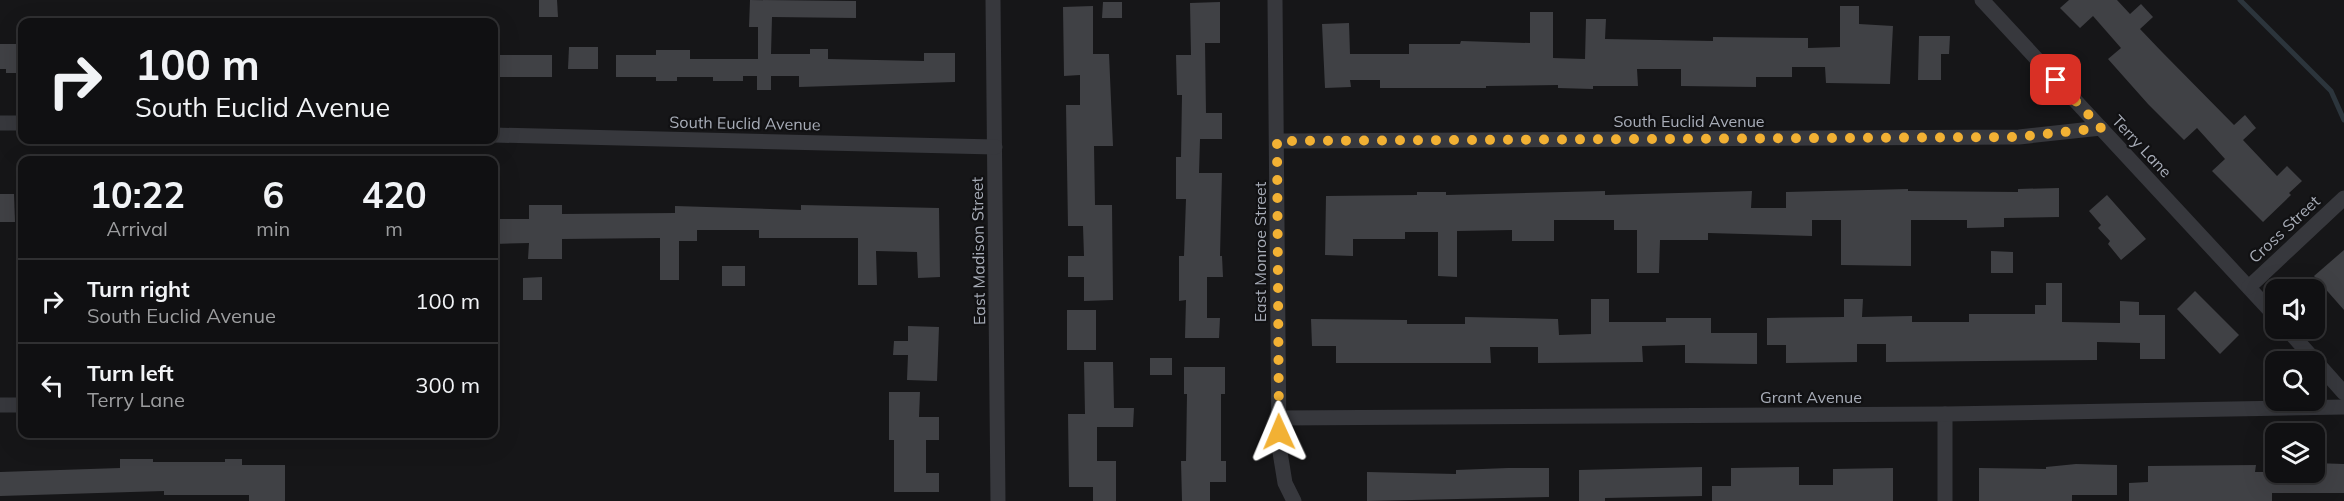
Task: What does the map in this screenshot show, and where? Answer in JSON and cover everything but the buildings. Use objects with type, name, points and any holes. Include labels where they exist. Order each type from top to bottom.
[{"type":"street","name":"East Madison Street","points":[[993,0],[998,501]]},
{"type":"street","name":"East Monroe Street","points":[[1275,0],[1279,418],[1281,467],[1294,501]]},
{"type":"street","name":"Terry Lane","points":[[1982,0],[2265,305]]},
{"type":"street","points":[[0,123],[18,123]]},
{"type":"street","name":"South Euclid Avenue","points":[[1277,141],[2019,137],[2101,128]]},
{"type":"street","name":"South Euclid Avenue","points":[[498,135],[995,147]]},
{"type":"street","name":"Cross Street","points":[[2249,287],[2344,198]]},
{"type":"street","points":[[2296,339],[2344,393]]},
{"type":"street","points":[[0,405],[18,405]]},
{"type":"street","name":"Grant Avenue","points":[[1279,418],[1945,414],[2344,407]]},
{"type":"street","points":[[1945,414],[1945,501]]},
{"type":"waterway","points":[[2240,0],[2331,91],[2344,120]]},
{"type":"route","points":[[1279,432],[1277,141],[2019,137],[2101,128],[2056,80]]}]
